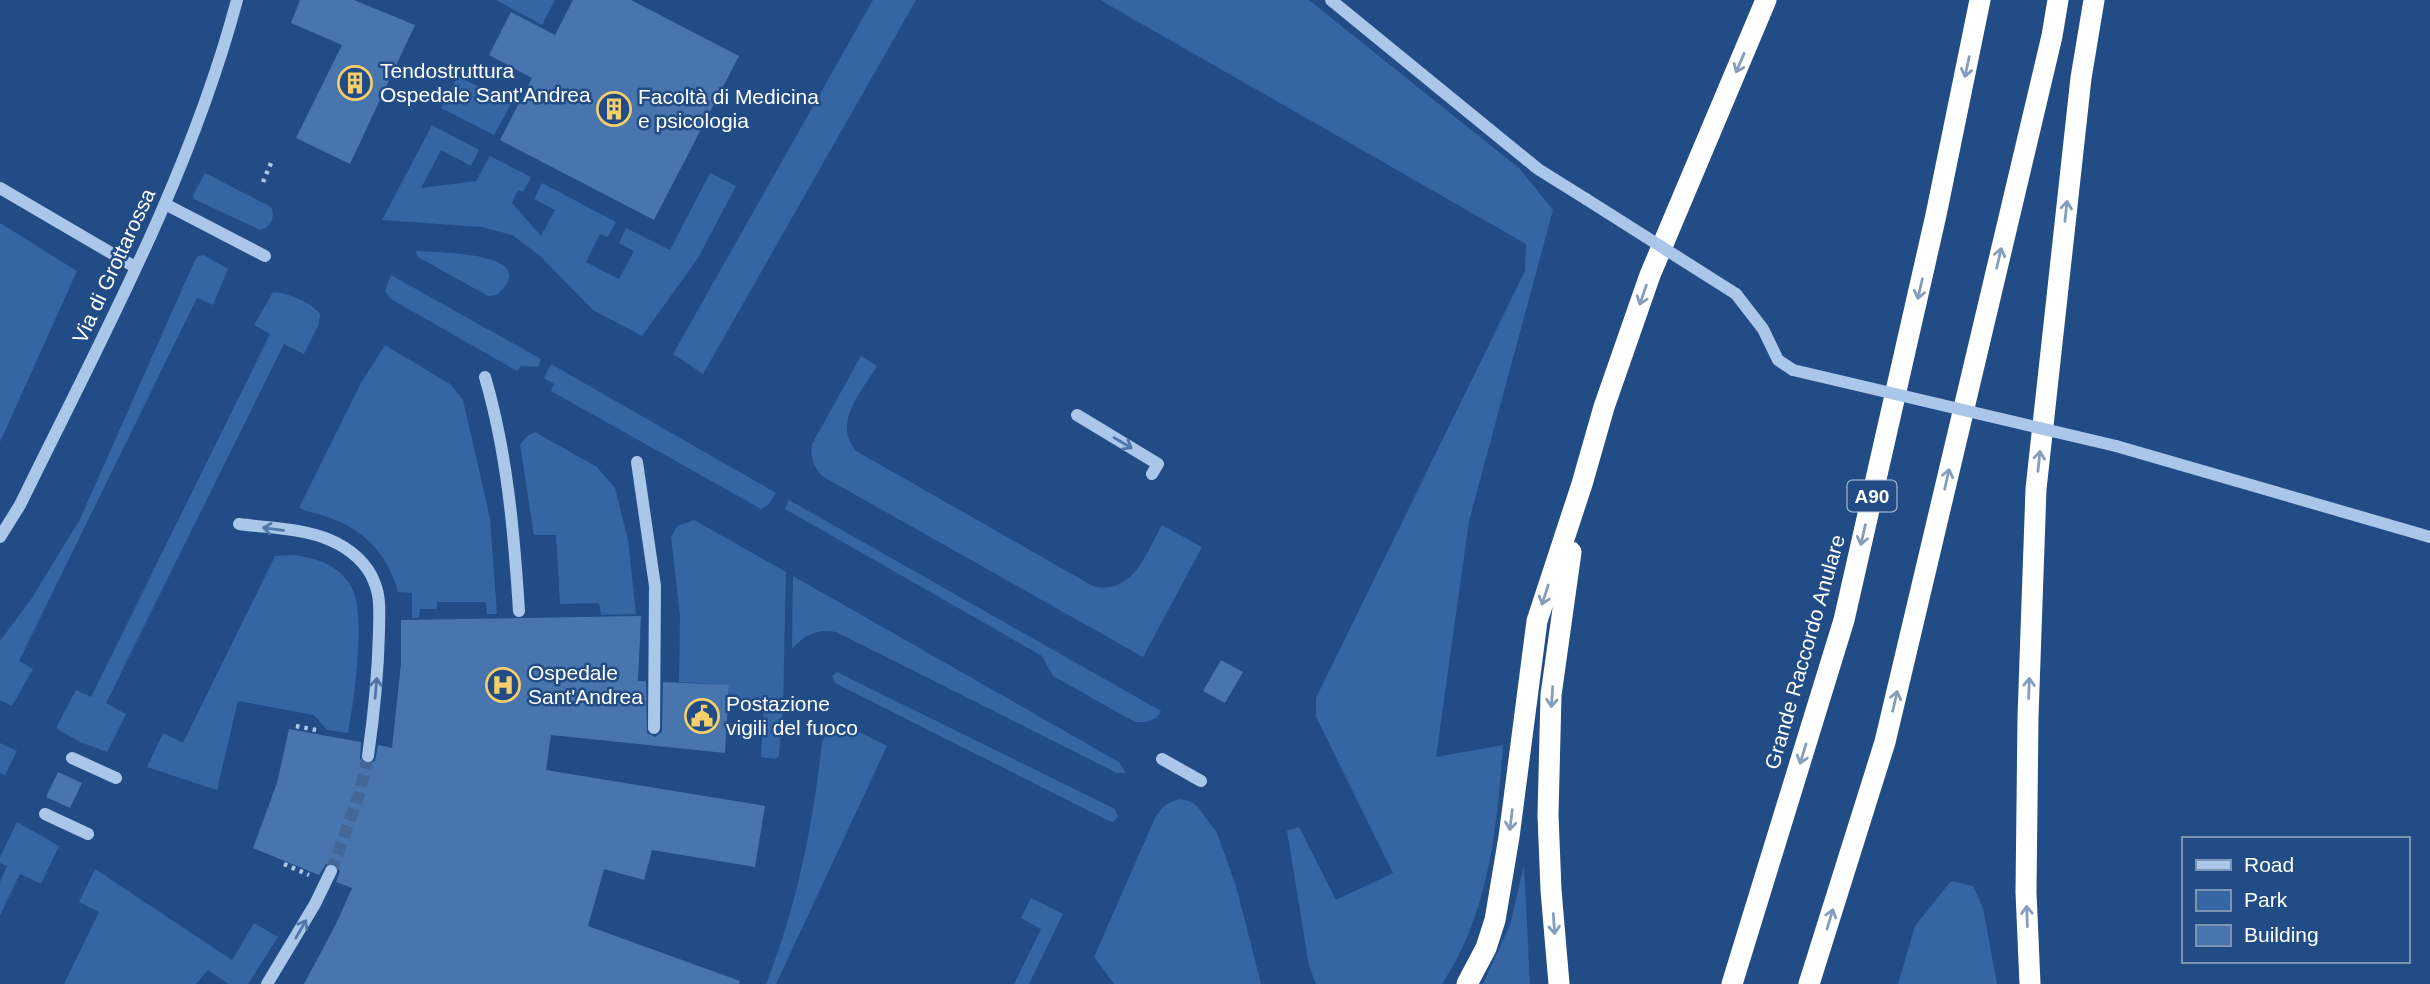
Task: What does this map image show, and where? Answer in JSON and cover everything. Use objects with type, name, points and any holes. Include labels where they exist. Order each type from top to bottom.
[{"type":"highway","points":[[1467,984],[1486,948],[1495,920],[1509,838],[1537,621],[1604,407],[1650,275],[1766,0]]},
{"type":"highway","name":"Grande Raccordo Anulare","points":[[1732,984],[1844,620],[1937,215],[1980,0]]},
{"type":"highway","points":[[1809,984],[1885,741],[2052,36],[2058,0]]},
{"type":"highway","points":[[2030,984],[2026,879],[2028,717],[2036,489],[2081,78],[2094,0]]},
{"type":"highway","points":[[1559,984],[1548,815],[1551,695],[1582,484]]},
{"type":"street","name":"Via di Grottarossa","points":[[0,537],[20,505],[165,204],[216,69],[237,0]]},
{"type":"street","points":[[1331,0],[1538,169],[1737,294],[1763,329],[1778,360],[1793,370],[2116,446],[2430,537]]},
{"type":"street","points":[[0,188],[135,267]]},
{"type":"street","points":[[165,204],[265,256]]},
{"type":"street","points":[[485,377],[496,412],[515,539],[519,611]]},
{"type":"street","points":[[1077,415],[1158,464],[1152,474]]},
{"type":"street","points":[[637,462],[654,586],[654,728]]},
{"type":"street","points":[[239,524],[328,539],[348,550],[369,572],[378,594],[379,631],[368,756]]},
{"type":"street","points":[[72,758],[116,778]]},
{"type":"street","points":[[1162,759],[1202,781]]},
{"type":"street","points":[[46,814],[88,834]]},
{"type":"street","points":[[267,984],[310,914],[331,871]]},
{"type":"path","points":[[263,182],[271,163]]},
{"type":"path","points":[[296,726],[321,730]]},
{"type":"green space","points":[[496,0],[555,0],[542,25]]},
{"type":"green space","points":[[873,0],[916,0],[703,374],[673,354]]},
{"type":"green space","points":[[1100,0],[1309,0],[1520,169],[1553,210],[1469,521],[1436,757],[1503,745],[1498,808],[1488,869],[1471,929],[1442,984],[1316,984],[1309,966],[1287,831],[1299,827],[1336,900],[1393,873],[1316,717],[1316,698],[1525,271],[1526,244]]},
{"type":"green space","points":[[458,76],[511,104],[494,135],[441,108]]},
{"type":"green space","points":[[432,125],[479,150],[471,166],[441,150],[421,188],[476,181],[490,156],[531,177],[523,192],[518,190],[512,203],[541,236],[555,210],[534,199],[542,183],[616,222],[608,237],[600,234],[586,262],[619,279],[634,251],[619,243],[626,228],[670,250],[710,173],[736,186],[698,258],[642,336],[593,310],[539,255],[512,235],[482,227],[382,220]]},
{"type":"green space","points":[[205,173],[271,207],[273,218],[270,224],[260,230],[194,199],[193,195]]},
{"type":"green space","points":[[0,223],[77,271],[0,442]]},
{"type":"green space","points":[[416,251],[464,254],[498,262],[508,270],[508,281],[497,295],[488,296],[418,257]]},
{"type":"green space","points":[[204,255],[228,269],[213,305],[197,298],[19,661],[33,669],[12,706],[0,700],[0,641],[32,598],[80,519],[195,260]]},
{"type":"green space","points":[[391,275],[541,359],[538,367],[521,366],[517,371],[391,299],[385,291]]},
{"type":"green space","points":[[273,292],[292,296],[311,306],[320,314],[319,324],[304,354],[284,344],[106,703],[126,714],[107,752],[80,742],[57,729],[57,726],[76,690],[91,697],[270,334],[254,325]]},
{"type":"green space","points":[[385,345],[450,384],[463,400],[490,518],[497,614],[487,614],[486,602],[437,602],[437,609],[420,609],[419,618],[412,618],[412,593],[398,592],[389,567],[365,537],[343,523],[299,508],[361,383]]},
{"type":"green space","points":[[861,356],[877,366],[857,396],[848,418],[849,440],[856,451],[1093,586],[1118,585],[1128,578],[1144,559],[1162,525],[1202,547],[1143,657],[822,476],[813,461],[812,444]]},
{"type":"green space","points":[[551,364],[776,493],[768,505],[761,509],[551,391],[554,384],[544,378]]},
{"type":"green space","points":[[535,432],[597,467],[615,488],[628,540],[636,614],[601,615],[599,603],[560,604],[556,535],[534,535],[520,445],[527,436]]},
{"type":"green space","points":[[789,500],[1161,711],[1157,718],[1135,722],[1053,676],[1042,656],[785,509]]},
{"type":"green space","points":[[694,520],[786,572],[783,706],[779,756],[775,759],[761,757],[764,706],[729,702],[729,685],[679,682],[680,616],[671,537],[677,526]]},
{"type":"green space","points":[[275,556],[311,558],[334,568],[347,580],[356,600],[358,659],[348,733],[327,730],[314,715],[238,701],[217,790],[147,767],[163,733],[183,743]]},
{"type":"green space","points":[[793,576],[1119,762],[1126,773],[1117,773],[836,632],[811,634],[792,649]]},
{"type":"green space","points":[[837,672],[1115,809],[1118,817],[1113,822],[1109,821],[835,683],[832,676]]},
{"type":"green space","points":[[847,726],[887,746],[776,984],[766,984],[787,925],[802,865],[822,742],[828,731]]},
{"type":"green space","points":[[0,743],[17,751],[5,775],[0,773]]},
{"type":"green space","points":[[1180,799],[1197,806],[1217,833],[1236,886],[1261,984],[1114,984],[1094,957],[1155,818],[1165,806]]},
{"type":"green space","points":[[17,822],[59,846],[41,884],[20,874],[0,915],[0,882],[7,866],[0,863],[0,857]]},
{"type":"green space","points":[[1524,865],[1530,984],[1483,984],[1510,925]]},
{"type":"green space","points":[[95,869],[232,960],[254,923],[278,937],[248,984],[229,984],[208,970],[196,984],[64,984],[99,912],[79,902]]},
{"type":"green space","points":[[1951,881],[1973,886],[1983,908],[1997,984],[1898,984],[1915,926]]},
{"type":"green space","points":[[1031,898],[1063,914],[1029,984],[1014,984],[1041,929],[1021,918]]},
{"type":"building","name":"Tendostruttura Ospedale Sant'Andrea","points":[[300,0],[354,0],[415,25],[350,164],[296,138],[342,45],[291,23]]},
{"type":"building","name":"Facoltà di Medicina e psicologia","points":[[573,0],[631,0],[739,56],[654,220],[500,140],[532,78],[489,55],[511,12],[555,35]]},
{"type":"building","name":"Ospedale Sant'Andrea","points":[[641,616],[638,681],[646,681],[647,733],[655,737],[662,732],[663,682],[729,685],[725,753],[551,735],[546,770],[765,806],[755,867],[652,850],[644,880],[604,869],[588,926],[740,981],[739,984],[304,984],[352,888],[336,882],[340,871],[334,863],[326,864],[319,875],[253,848],[277,783],[289,729],[361,742],[360,759],[366,764],[375,761],[378,745],[392,748],[401,664],[401,620]]},
{"type":"building","points":[[1221,660],[1243,672],[1225,703],[1203,691]]},
{"type":"building","points":[[58,772],[82,783],[70,808],[46,797]]},
{"type":"tunnel","points":[[331,871],[359,795],[368,756]]},
{"type":"place","name":"Tendostruttura Ospedale Sant'Andrea","points":[[355,83]]},
{"type":"place","name":"Facoltà di Medicina e psicologia","points":[[614,109]]},
{"type":"place","name":"Ospedale Sant'Andrea","points":[[503,685]]},
{"type":"place","name":"Postazione vigili del fuoco","points":[[702,716]]}]
